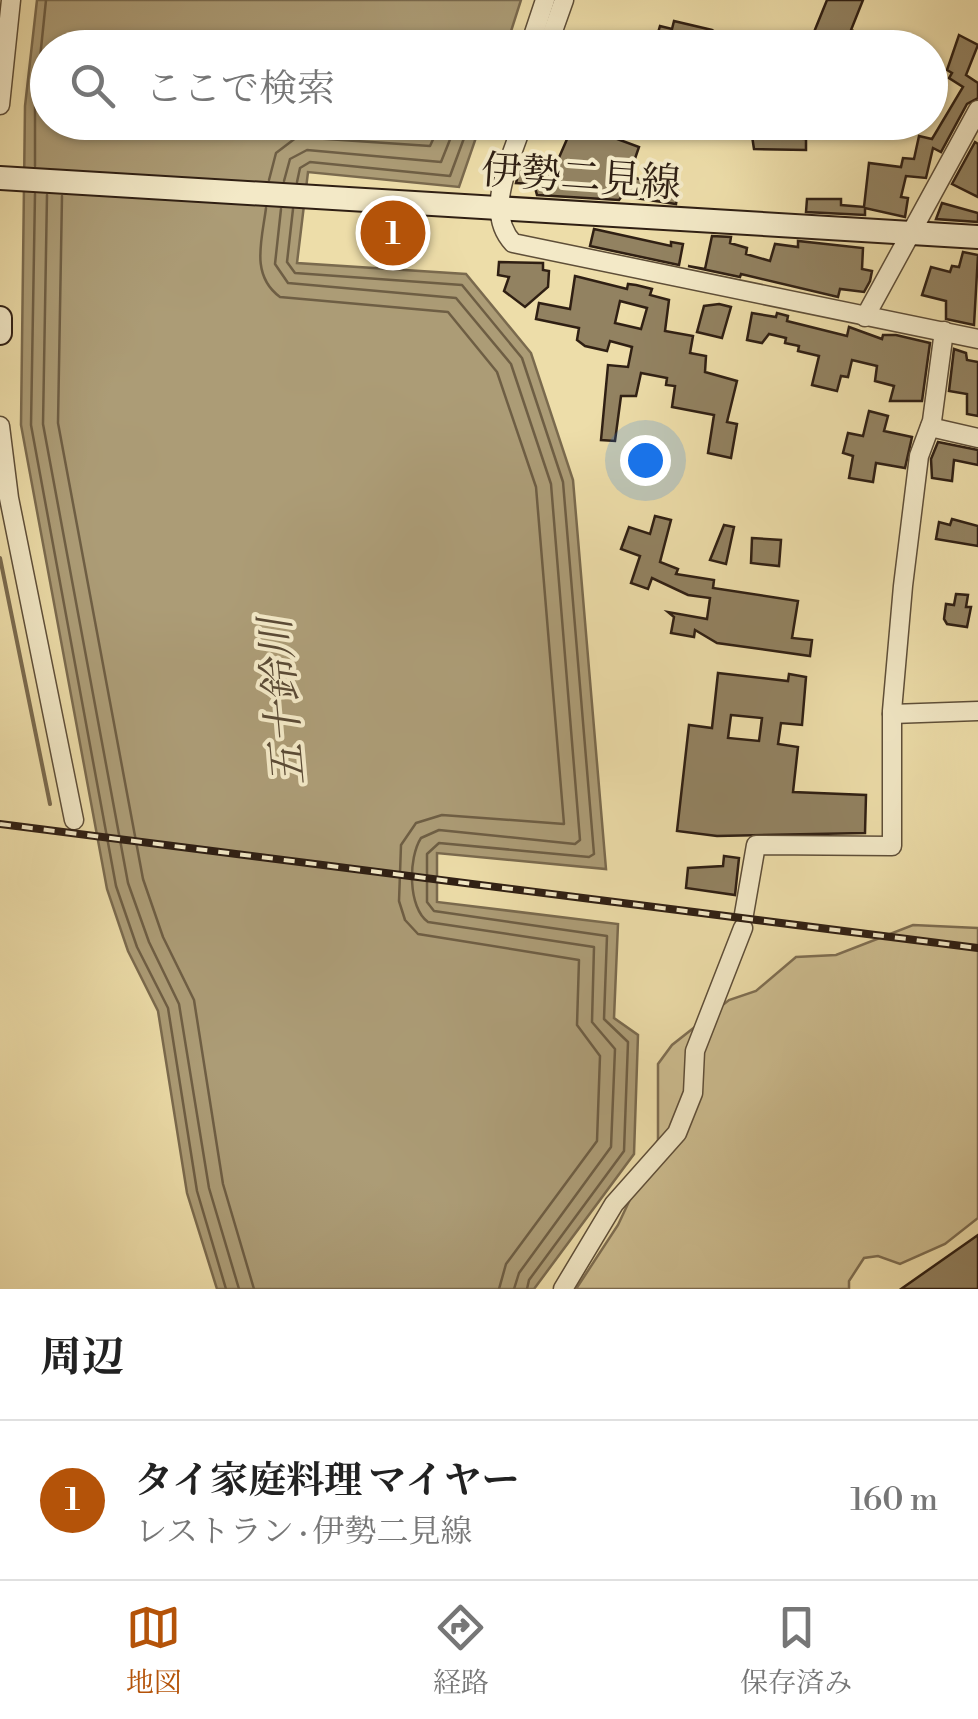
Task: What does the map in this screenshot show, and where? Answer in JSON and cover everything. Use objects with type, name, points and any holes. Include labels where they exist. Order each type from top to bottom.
[{"type":"main road","name":"伊勢二見線","points":[[8,179],[978,237]]},
{"type":"main road","points":[[0,318],[0,334]]},
{"type":"street","points":[[0,105],[11,0]]},
{"type":"street","points":[[535,30],[545,0]]},
{"type":"street","points":[[554,30],[564,0]]},
{"type":"street","points":[[864,316],[972,133],[978,110]]},
{"type":"street","points":[[518,140],[497,208],[500,230],[513,243],[978,339]]},
{"type":"street","points":[[563,1289],[614,1204],[678,1134],[692,1093],[696,1051],[744,921],[756,845],[892,846],[892,714],[920,456],[930,427],[944,331]]},
{"type":"street","points":[[0,426],[9,498],[74,820]]},
{"type":"street","points":[[930,427],[978,438]]},
{"type":"street","points":[[892,714],[978,711]]},
{"type":"shaded area","points":[[913,925],[978,928],[978,1218],[945,1244],[900,1264],[878,1256],[864,1258],[849,1281],[849,1289],[576,1289],[618,1225],[658,1140],[658,1064],[672,1045],[729,1000],[756,991],[796,957],[836,955]]},
{"type":"water","points":[[37,0],[521,0],[511,30],[34,30]]},
{"type":"water","name":"五十鈴川","points":[[30,62],[30,140],[475,140],[459,187],[308,172],[297,263],[466,274],[531,353],[573,480],[606,869],[437,853],[437,902],[618,924],[614,1018],[638,1035],[634,1154],[534,1289],[217,1289],[187,1193],[158,1011],[128,951],[107,889],[21,425],[25,106]]},
{"type":"building","points":[[827,0],[863,0],[851,30],[815,30]]},
{"type":"building","points":[[674,21],[712,30],[659,30],[660,26],[672,29]]},
{"type":"building","points":[[959,35],[978,45],[966,75],[978,83],[978,98],[967,104],[948,139],[948,112],[963,87],[949,78],[952,73],[948,67]]},
{"type":"building","points":[[567,140],[620,140],[639,147],[629,176],[678,191],[676,204],[622,196],[619,200],[537,195],[534,184],[516,183],[519,172],[554,169]]},
{"type":"building","points":[[753,140],[806,140],[806,150],[754,149]]},
{"type":"building","points":[[918,140],[948,140],[941,152],[933,148],[926,178],[906,176],[901,197],[908,198],[905,217],[865,208],[865,215],[806,212],[807,199],[841,199],[841,205],[864,207],[869,163],[901,167],[903,158],[914,159]]},
{"type":"building","points":[[975,142],[978,144],[978,197],[952,184]]},
{"type":"building","points":[[942,203],[978,213],[978,222],[936,219]]},
{"type":"building","points":[[594,229],[671,246],[671,242],[683,244],[679,265],[590,246]]},
{"type":"building","points":[[712,236],[731,237],[730,243],[747,248],[746,254],[770,261],[775,244],[798,247],[798,241],[863,248],[862,269],[872,271],[870,281],[864,292],[840,289],[838,297],[688,266],[705,269]]},
{"type":"building","points":[[963,252],[978,255],[974,325],[946,319],[946,301],[922,295],[931,267],[950,272],[952,266],[959,267]]},
{"type":"building","points":[[499,262],[543,263],[543,270],[549,271],[548,287],[525,307],[504,291],[509,277],[498,275]]},
{"type":"building","points":[[575,276],[627,289],[628,284],[652,289],[650,295],[669,300],[665,331],[693,336],[690,353],[706,356],[705,372],[737,381],[727,422],[737,424],[731,458],[708,453],[714,415],[672,407],[675,386],[666,385],[667,378],[641,373],[636,396],[621,396],[615,441],[601,440],[608,365],[628,367],[632,347],[610,341],[607,351],[585,346],[577,340],[579,328],[536,319],[539,303],[570,309]],"holes":[[[620,301],[647,308],[641,329],[615,323]]]},
{"type":"building","points":[[704,306],[731,307],[722,338],[697,332]]},
{"type":"building","points":[[752,313],[776,317],[777,313],[788,316],[787,321],[847,336],[849,327],[882,339],[883,335],[896,335],[930,343],[922,401],[890,401],[894,386],[875,381],[877,366],[852,360],[848,377],[841,376],[837,391],[812,385],[819,356],[798,351],[799,346],[785,343],[786,338],[769,334],[762,343],[747,340]]},
{"type":"building","points":[[954,349],[966,353],[967,360],[978,362],[978,416],[967,414],[967,394],[949,391]]},
{"type":"building","points":[[869,411],[888,416],[884,431],[912,437],[905,468],[876,463],[873,482],[849,478],[853,456],[843,453],[848,433],[863,436]]},
{"type":"building","points":[[938,442],[978,450],[978,465],[954,460],[952,481],[932,478],[931,459]]},
{"type":"building","points":[[655,516],[671,520],[660,562],[678,569],[676,574],[714,580],[713,588],[798,601],[792,638],[812,640],[810,656],[717,643],[695,630],[694,637],[671,633],[674,617],[668,612],[707,619],[710,598],[688,595],[652,578],[648,589],[631,583],[640,556],[621,549],[629,527],[650,534]]},
{"type":"building","points":[[952,519],[978,526],[978,546],[936,539],[939,522],[950,525]]},
{"type":"building","points":[[724,525],[734,527],[726,564],[710,560]]},
{"type":"building","points":[[752,538],[781,540],[779,566],[751,563]]},
{"type":"building","points":[[956,594],[968,595],[966,607],[971,607],[967,627],[947,624],[944,619],[946,604],[954,605]]},
{"type":"building","points":[[718,673],[788,681],[789,674],[806,677],[802,725],[781,723],[778,744],[798,747],[793,792],[866,795],[865,833],[717,836],[677,831],[689,725],[712,728]],"holes":[[[731,715],[762,718],[759,741],[728,738]]]},
{"type":"building","points":[[724,856],[739,858],[735,895],[686,888],[688,868],[723,866]]},
{"type":"building","points":[[978,1235],[978,1289],[901,1289]]},
{"type":"waterway","points":[[0,558],[50,804]]},
{"type":"railway","points":[[0,824],[978,948]]},
{"type":"place","name":"タイ家庭料理 マイヤー","points":[[393,233]]}]
